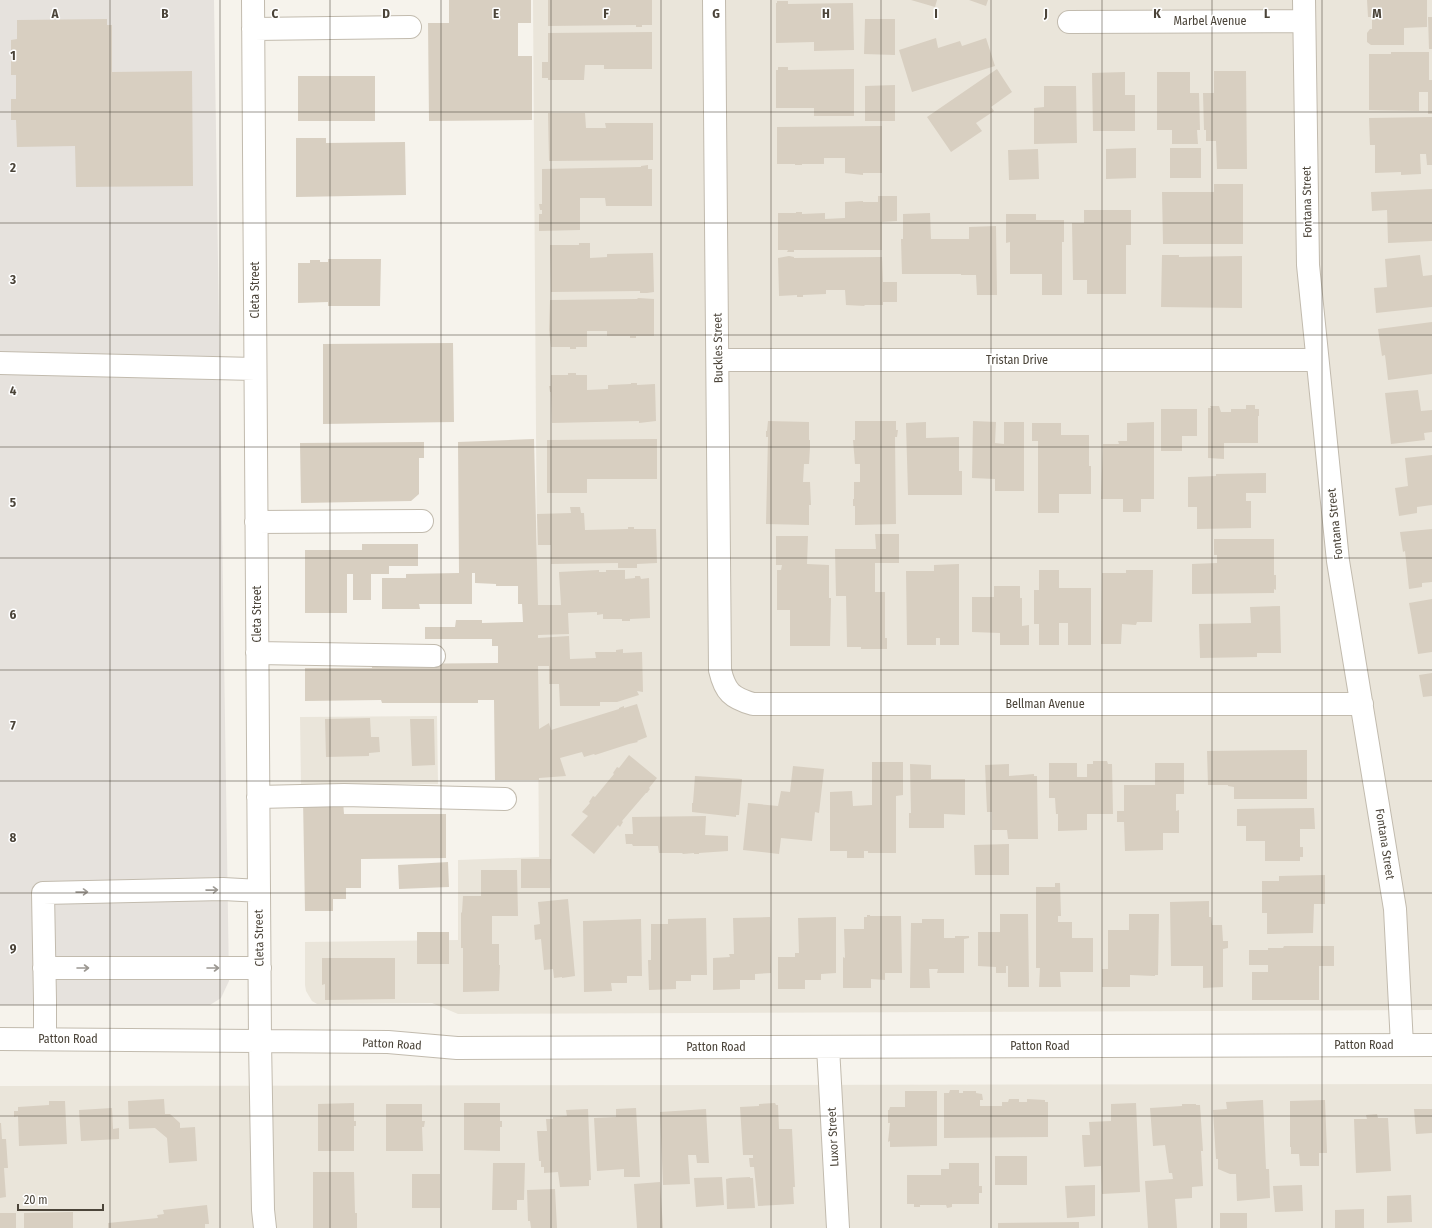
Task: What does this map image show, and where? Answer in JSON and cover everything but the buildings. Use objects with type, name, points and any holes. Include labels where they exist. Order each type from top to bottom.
[{"type":"street","name":"Cleta Street","points":[[252,0],[260,1041],[263,1210],[265,1228]]},
{"type":"street","name":"Buckles Street","points":[[714,0],[720,670],[723,683],[730,693]]},
{"type":"street","name":"Marbel Avenue","points":[[1069,22],[1304,10]]},
{"type":"street","name":"Fontana Street","points":[[1304,10],[1308,265],[1338,561],[1395,909],[1402,1045]]},
{"type":"street","points":[[253,29],[410,27]]},
{"type":"street","name":"Tristan Drive","points":[[718,360],[1317,360]]},
{"type":"street","points":[[0,363],[255,369]]},
{"type":"street","points":[[256,522],[422,521]]},
{"type":"street","points":[[257,654],[434,656]]},
{"type":"street","name":"Bellman Avenue","points":[[730,693],[741,700],[753,704],[1362,704]]},
{"type":"street","points":[[258,797],[344,795],[505,799]]},
{"type":"street","points":[[45,1038],[43,893],[223,889],[259,891]]},
{"type":"street","points":[[44,968],[260,968]]},
{"type":"street","name":"Patton Road","points":[[0,1039],[45,1038],[388,1042],[457,1048],[1432,1044]]},
{"type":"street","name":"Luxor Street","points":[[828,1047],[838,1228]]},
{"type":"shaded area","points":[[0,0],[214,0],[229,981],[221,998],[210,1005],[0,1005]]},
{"type":"shaded area","points":[[533,0],[1432,0],[1432,1010],[458,1014],[432,1003],[317,1004],[312,1001],[306,991],[305,985],[305,942],[458,940],[458,860],[539,857]]},
{"type":"shaded area","points":[[437,716],[438,784],[301,784],[300,717]]},
{"type":"shaded area","points":[[1432,1084],[1432,1228],[0,1228],[0,1086]]}]
